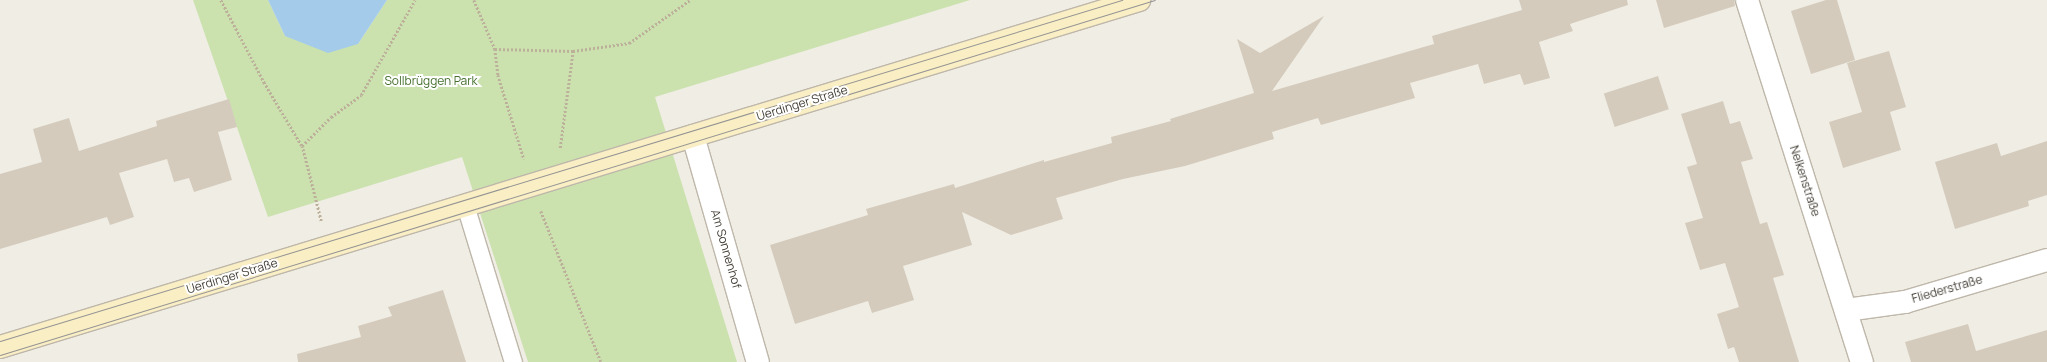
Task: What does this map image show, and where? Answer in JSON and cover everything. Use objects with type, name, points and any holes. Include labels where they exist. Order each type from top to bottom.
[{"type":"main road","name":"Uerdinger Straße","points":[[0,347],[1139,0]]},
{"type":"street","name":"Nelkenstraße","points":[[1747,0],[1862,362]]},
{"type":"street","name":"Am Sonnenhof","points":[[693,136],[758,362]]},
{"type":"street","name":"Fliederstraße","points":[[1846,310],[1905,302],[2047,260]]},
{"type":"lane","points":[[464,205],[513,362]]},
{"type":"path","points":[[221,0],[264,82],[302,146],[328,246]]},
{"type":"path","points":[[302,146],[331,117],[361,95],[415,0]]},
{"type":"path","points":[[474,0],[495,49],[498,75],[532,185],[601,362]]},
{"type":"path","points":[[495,49],[572,51],[629,43],[690,0]]},
{"type":"path","points":[[556,177],[572,51]]},
{"type":"green space","name":"Sollbrüggen Park","points":[[193,0],[268,0],[285,36],[358,44],[387,0],[970,0],[655,97],[737,362],[528,362],[462,157],[268,217]]},
{"type":"water","points":[[268,0],[387,0],[358,44],[328,53],[285,36]]},
{"type":"building","points":[[1519,0],[1627,0],[1628,5],[1570,24],[1573,31],[1539,42],[1550,78],[1524,85],[1520,74],[1484,84],[1478,64],[1410,83],[1415,98],[1321,125],[1318,118],[1272,132],[1274,139],[1185,166],[1123,179],[1056,198],[1063,219],[1011,235],[962,212],[972,245],[903,266],[914,300],[872,313],[868,301],[795,324],[770,245],[868,215],[866,209],[954,184],[955,188],[1044,160],[1044,162],[1112,143],[1111,137],[1171,121],[1170,119],[1254,93],[1237,39],[1260,53],[1324,16],[1272,91],[1434,44],[1432,36],[1522,10]]},
{"type":"building","points":[[1656,0],[1734,0],[1735,6],[1664,28]]},
{"type":"building","points":[[1826,0],[1837,0],[1855,60],[1811,74],[1791,11]]},
{"type":"building","points":[[1889,51],[1906,107],[1890,112],[1901,150],[1843,168],[1829,122],[1862,112],[1847,63]]},
{"type":"building","points":[[1658,76],[1669,109],[1615,127],[1604,94]]},
{"type":"building","points":[[229,99],[237,127],[218,132],[232,180],[194,192],[189,178],[174,182],[167,159],[119,173],[134,217],[110,225],[107,217],[0,249],[0,174],[42,162],[33,129],[69,118],[79,151],[157,126],[156,121]]},
{"type":"building","points":[[1723,101],[1730,124],[1740,121],[1753,159],[1741,162],[1760,224],[1767,222],[1784,275],[1773,278],[1799,362],[1739,362],[1734,347],[1728,349],[1717,314],[1739,307],[1725,263],[1700,270],[1685,223],[1703,218],[1687,167],[1697,164],[1681,114]]},
{"type":"building","points":[[2047,141],[2047,195],[2028,201],[2029,206],[1955,229],[1935,162],[1997,143],[2001,156]]},
{"type":"building","points":[[443,290],[466,362],[298,362],[297,354],[361,337],[358,326],[392,316],[388,307]]},
{"type":"building","points":[[1968,324],[1976,351],[2047,330],[2047,362],[1911,362],[1905,342]]},
{"type":"tram line","points":[[0,341],[1122,0]]},
{"type":"tram line","points":[[0,355],[1155,0]]}]
